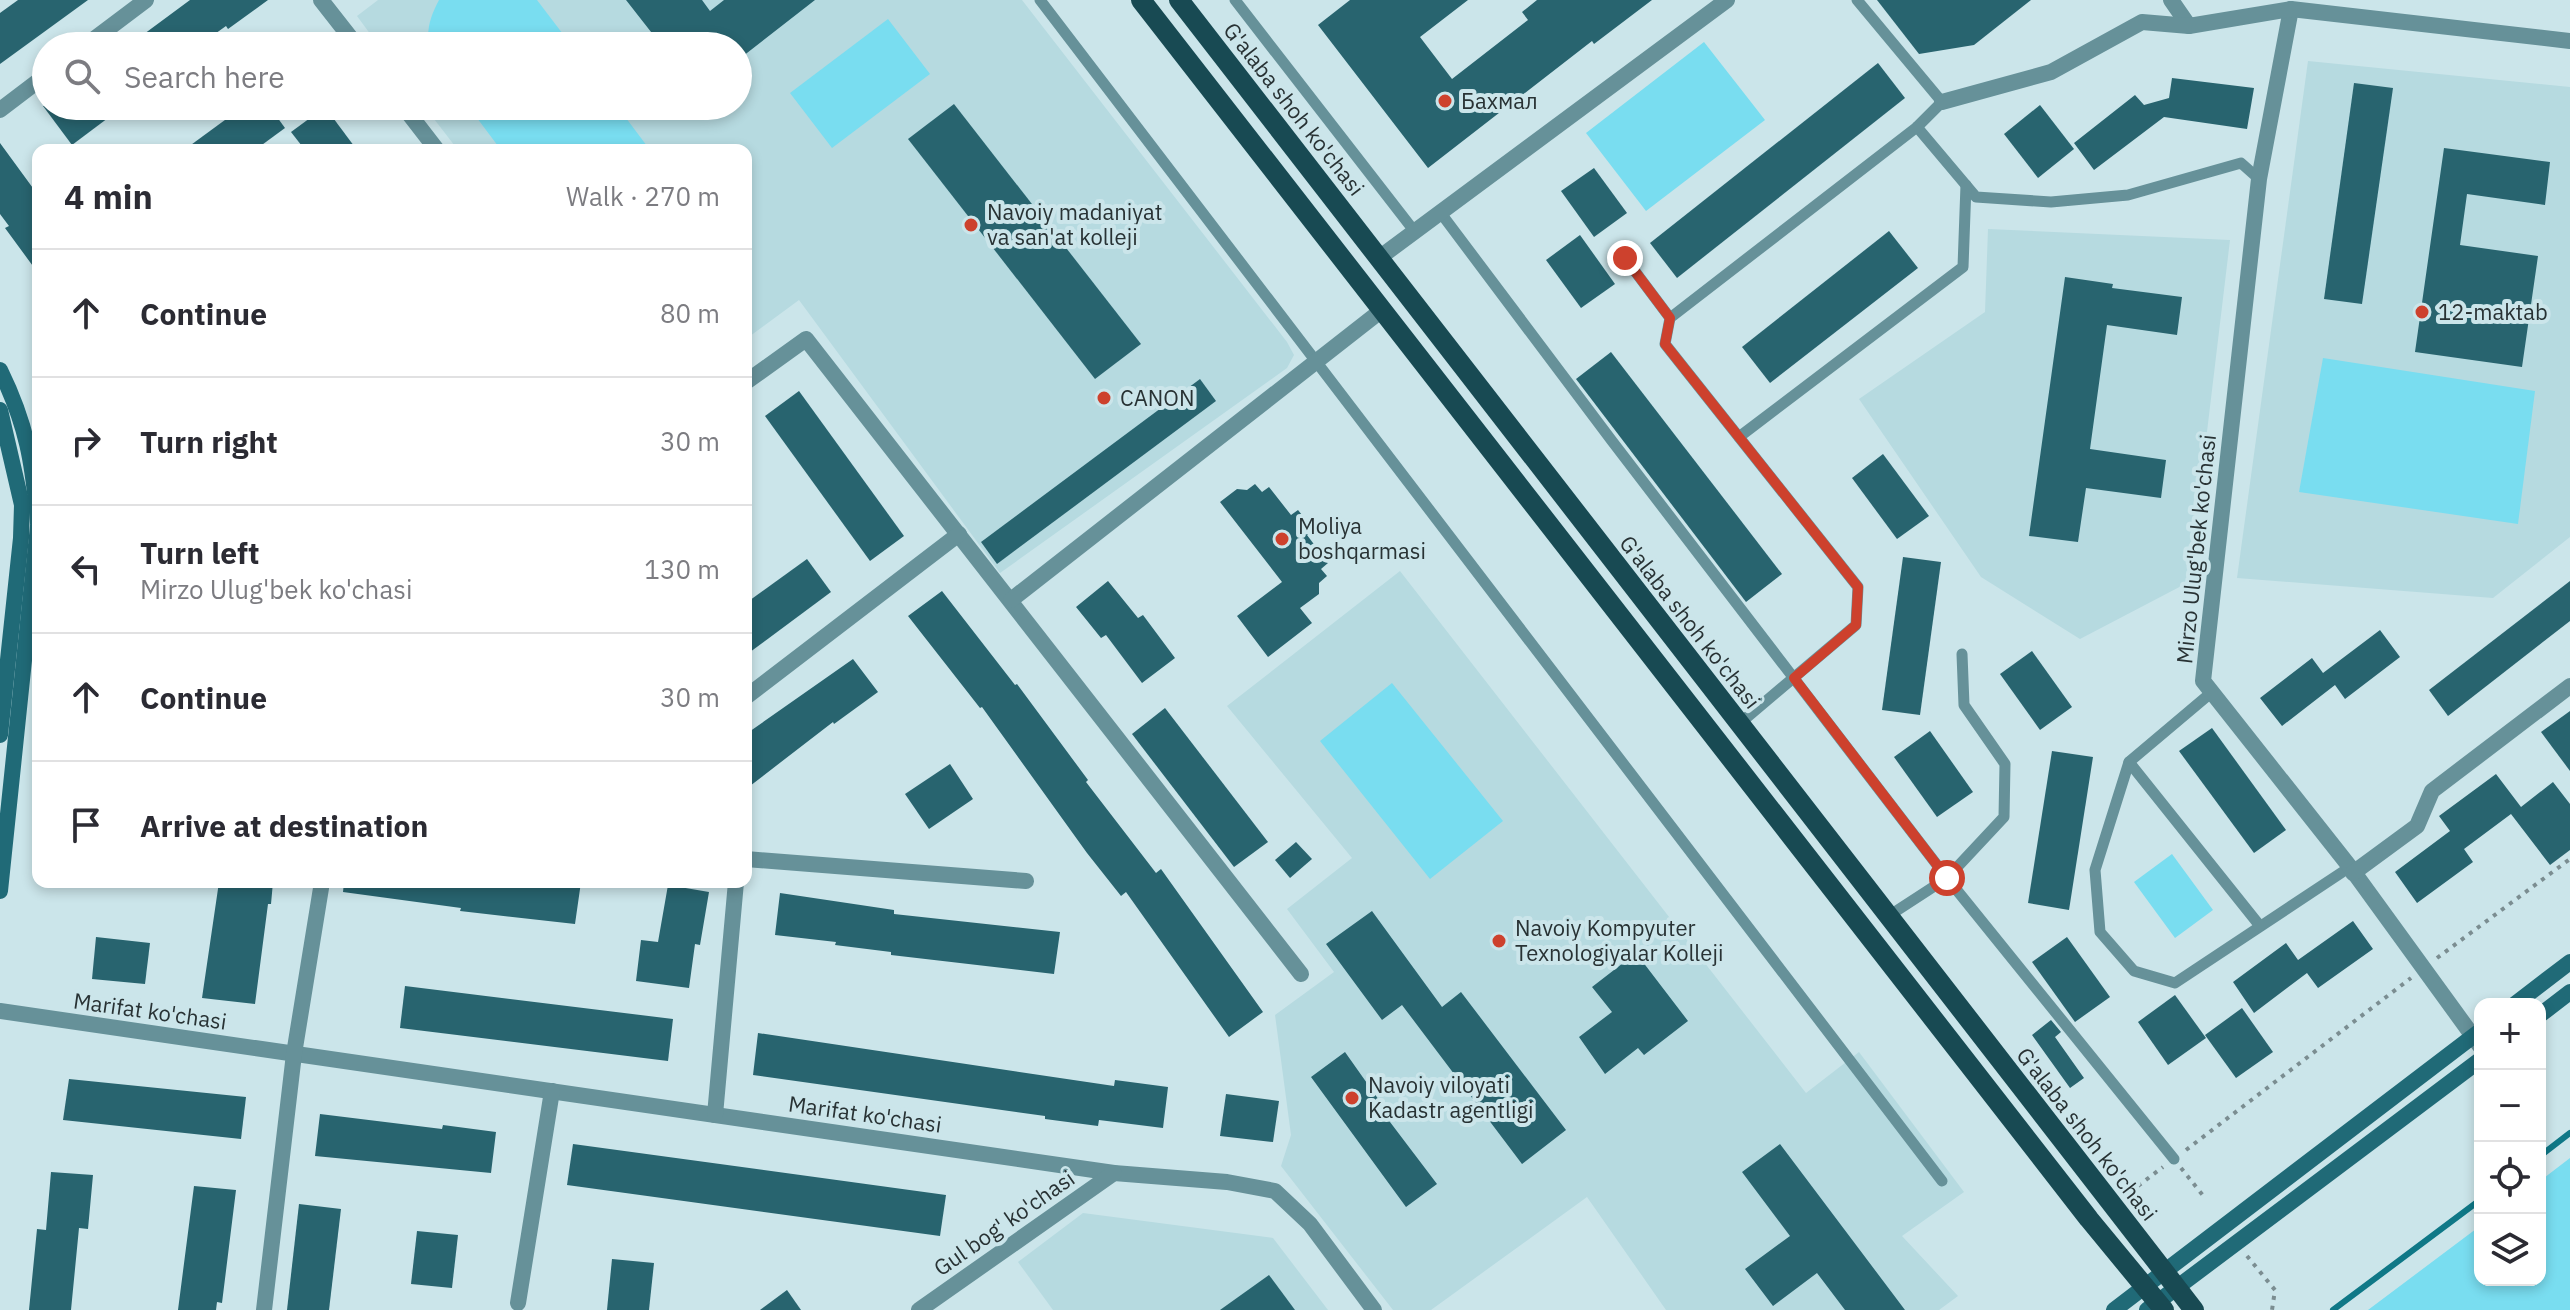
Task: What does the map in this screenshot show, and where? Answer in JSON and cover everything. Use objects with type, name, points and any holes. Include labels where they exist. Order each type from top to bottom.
[{"type":"main road","points":[[1141,0],[2153,1302]]},
{"type":"main road","name":"G'alaba shoh ko'chasi","points":[[1179,0],[2194,1310]]},
{"type":"main road","points":[[0,370],[17,404],[32,461]]},
{"type":"main road","points":[[0,410],[22,505],[0,735]]},
{"type":"main road","points":[[0,891],[32,583]]},
{"type":"main road","points":[[2523,998],[2570,962]]},
{"type":"main road","points":[[2546,1010],[2570,992]]},
{"type":"main road","points":[[2114,1310],[2153,1302],[2171,1279],[2474,1041]]},
{"type":"main road","points":[[2171,1279],[2474,1064]]},
{"type":"street","points":[[104,32],[146,0]]},
{"type":"street","points":[[321,0],[346,32]]},
{"type":"street","points":[[1379,258],[1727,0]]},
{"type":"street","points":[[2171,0],[2189,26]]},
{"type":"street","points":[[1942,102],[2051,72],[2142,22],[2189,26],[2291,9],[2570,41]]},
{"type":"street","name":"Mirzo Ulug'bek ko'chasi","points":[[2291,9],[2259,179],[2203,681],[2474,1033]]},
{"type":"street","points":[[0,110],[32,86]]},
{"type":"street","points":[[414,120],[432,144]]},
{"type":"street","points":[[1011,600],[1382,310]]},
{"type":"street","points":[[752,378],[806,339],[1301,974]]},
{"type":"street","points":[[752,692],[959,534]]},
{"type":"street","points":[[2351,870],[2417,826],[2432,791],[2570,686]]},
{"type":"street","points":[[752,859],[1026,881]]},
{"type":"street","points":[[264,1310],[294,1054],[321,888]]},
{"type":"street","points":[[715,1115],[735,888]]},
{"type":"street","name":"Marifat ko'chasi","points":[[0,1011],[1114,1173],[1227,1182],[1275,1191],[1310,1224],[1374,1310]]},
{"type":"street","points":[[518,1303],[552,1091]]},
{"type":"street","name":"Gul bog' ko'chasi","points":[[919,1310],[1114,1173]]},
{"type":"lane","points":[[1040,0],[1319,361],[1942,1181]]},
{"type":"lane","points":[[1235,0],[1415,232]]},
{"type":"lane","points":[[1739,724],[1856,625],[1858,587],[1665,344],[1670,318],[1917,127],[1942,102],[1857,0]]},
{"type":"lane","points":[[1917,127],[1976,197],[2051,202],[2128,195],[2241,163],[2259,179]]},
{"type":"lane","points":[[1739,437],[1963,267],[1966,185]]},
{"type":"lane","points":[[1440,212],[1947,878],[2174,1159]]},
{"type":"lane","points":[[1625,258],[1670,318]]},
{"type":"lane","points":[[1887,917],[1947,878],[2004,817],[2005,764],[1964,705],[1962,654]]},
{"type":"lane","points":[[2212,692],[2129,762],[2095,870],[2100,932],[2134,971],[2175,983],[2351,870]]},
{"type":"lane","points":[[2129,762],[2260,926]]},
{"type":"path","points":[[2130,1192],[2570,859]]},
{"type":"path","points":[[2174,1159],[2205,1198]]},
{"type":"path","points":[[2245,1255],[2275,1290],[2272,1310]]},
{"type":"shaded area","name":"Navoiy madaniyat va san'at kolleji","points":[[378,0],[1022,0],[1294,355],[1287,368],[1000,573],[799,300],[752,335],[752,144],[453,144],[435,120],[752,120],[752,32],[369,32],[357,16]]},
{"type":"shaded area","points":[[439,0],[537,0],[561,32],[428,32]]},
{"type":"shaded area","points":[[888,19],[930,74],[832,148],[790,93]]},
{"type":"shaded area","points":[[1704,42],[1765,120],[1646,211],[1586,133]]},
{"type":"shaded area","name":"12-maktab","points":[[2308,61],[2570,87],[2570,537],[2493,598],[2237,578]]},
{"type":"shaded area","points":[[478,120],[628,120],[646,144],[496,144]]},
{"type":"shaded area","points":[[1988,229],[2230,240],[2189,582],[2080,639],[1981,577],[1859,399],[1985,312]]},
{"type":"shaded area","points":[[2323,358],[2535,391],[2518,524],[2299,492]]},
{"type":"shaded area","name":"Navoiy Kompyuter Texnologiyalar Kolleji","points":[[1400,571],[1806,1093],[1859,1052],[1964,1192],[1902,1236],[1958,1296],[1939,1310],[1666,1310],[1587,1197],[1431,1310],[1393,1310],[1281,1166],[1291,1135],[1275,1015],[1334,972],[1287,909],[1352,858],[1227,706]]},
{"type":"shaded area","points":[[1392,683],[1503,821],[1430,879],[1320,741]]},
{"type":"shaded area","points":[[2172,854],[2213,910],[2175,938],[2134,882]]},
{"type":"shaded area","points":[[2570,1158],[2570,1310],[2368,1310],[2474,1230],[2474,1286],[2546,1286],[2546,1176]]},
{"type":"shaded area","points":[[1083,1213],[1273,1238],[1328,1310],[1053,1310],[1018,1262]]},
{"type":"building","points":[[18,0],[88,0],[44,32],[32,32],[32,41],[0,64],[0,13]]},
{"type":"building","points":[[190,0],[268,0],[228,29],[226,26],[218,32],[147,32]]},
{"type":"building","points":[[626,0],[702,0],[710,11],[724,0],[815,0],[752,49],[752,32],[651,32]]},
{"type":"building","name":"Бахмал","points":[[1350,0],[1468,0],[1420,37],[1452,79],[1528,20],[1522,12],[1537,0],[1652,0],[1594,44],[1592,41],[1428,168],[1318,25]]},
{"type":"building","points":[[1877,0],[2031,0],[1974,45],[1919,54]]},
{"type":"building","points":[[1878,63],[1905,98],[1677,278],[1650,243]]},
{"type":"building","points":[[2172,78],[2254,88],[2247,129],[2164,117],[2094,170],[2074,143],[2135,95],[2144,105],[2169,98]]},
{"type":"building","points":[[2354,83],[2393,88],[2362,304],[2324,299]]},
{"type":"building","points":[[954,104],[1141,344],[1095,379],[908,139]]},
{"type":"building","points":[[2040,105],[2074,149],[2038,178],[2004,134]]},
{"type":"building","points":[[53,120],[105,120],[73,144]]},
{"type":"building","points":[[225,120],[279,120],[285,128],[263,144],[192,144]]},
{"type":"building","points":[[307,120],[335,120],[353,144],[300,144],[291,132]]},
{"type":"building","points":[[0,143],[32,187],[32,265],[5,228],[9,226],[0,214]]},
{"type":"building","points":[[2444,148],[2550,162],[2545,205],[2467,194],[2460,245],[2538,256],[2522,367],[2415,352]]},
{"type":"building","points":[[1594,168],[1627,213],[1594,237],[1561,191]]},
{"type":"building","points":[[1889,231],[1918,268],[1770,383],[1742,347]]},
{"type":"building","points":[[1580,235],[1615,284],[1581,308],[1546,260]]},
{"type":"building","points":[[2065,277],[2113,284],[2112,288],[2182,297],[2177,335],[2107,325],[2090,449],[2166,460],[2161,498],[2086,488],[2078,542],[2029,536]]},
{"type":"building","points":[[1611,352],[1782,574],[1746,602],[1576,379]]},
{"type":"building","points":[[1200,379],[1216,401],[997,564],[981,542]]},
{"type":"building","points":[[799,391],[904,536],[870,561],[765,416]]},
{"type":"building","points":[[1883,454],[1929,516],[1897,539],[1852,478]]},
{"type":"building","points":[[1255,484],[1262,492],[1269,487],[1291,515],[1298,510],[1314,530],[1307,535],[1328,563],[1321,569],[1327,576],[1319,583],[1319,594],[1300,608],[1312,623],[1268,657],[1237,616],[1282,582],[1220,502],[1237,489],[1247,490]]},
{"type":"building","points":[[1903,557],[1941,562],[1920,715],[1882,710]]},
{"type":"building","points":[[807,559],[831,592],[752,651],[752,599]]},
{"type":"building","points":[[1108,581],[1138,618],[1143,615],[1175,658],[1142,683],[1106,635],[1101,638],[1076,607]]},
{"type":"building","points":[[2570,581],[2570,621],[2448,716],[2429,690]]},
{"type":"building","points":[[942,591],[1017,684],[1088,780],[1086,782],[1156,873],[1161,869],[1263,1012],[1229,1037],[1126,892],[1121,896],[1087,853],[982,707],[908,616]]},
{"type":"building","points":[[2380,630],[2400,657],[2345,699],[2335,685],[2282,726],[2260,698],[2312,658],[2323,673]]},
{"type":"building","points":[[2032,651],[2072,707],[2040,730],[2000,674]]},
{"type":"building","points":[[853,659],[878,692],[833,722],[752,784],[752,730]]},
{"type":"building","points":[[1165,708],[1268,842],[1234,867],[1132,734]]},
{"type":"building","points":[[2570,711],[2570,771],[2541,732]]},
{"type":"building","points":[[2212,728],[2286,830],[2254,853],[2179,751]]},
{"type":"building","points":[[1930,731],[1973,792],[1937,817],[1894,757]]},
{"type":"building","points":[[2052,751],[2093,757],[2069,910],[2028,903]]},
{"type":"building","points":[[950,764],[973,799],[929,829],[905,794]]},
{"type":"building","points":[[2496,774],[2521,807],[2553,782],[2570,804],[2570,850],[2550,865],[2511,814],[2464,849],[2473,862],[2417,903],[2395,872],[2450,831],[2439,816]]},
{"type":"building","points":[[1296,842],[1312,859],[1290,878],[1275,860]]},
{"type":"building","points":[[218,888],[272,888],[255,1004],[202,998]]},
{"type":"building","points":[[343,888],[580,888],[575,924],[460,911],[461,908],[343,892]]},
{"type":"building","points":[[667,888],[709,892],[700,945],[695,944],[689,988],[636,981],[641,940],[658,942]]},
{"type":"building","points":[[780,893],[894,910],[894,914],[1060,932],[1054,974],[891,955],[891,952],[835,945],[836,942],[775,935]]},
{"type":"building","points":[[1372,911],[1442,1007],[1461,992],[1566,1130],[1522,1164],[1402,1005],[1382,1020],[1326,944]]},
{"type":"building","points":[[2353,921],[2373,949],[2318,988],[2307,973],[2254,1013],[2233,982],[2286,943],[2298,960]]},
{"type":"building","points":[[96,937],[150,943],[145,984],[92,979]]},
{"type":"building","points":[[2067,937],[2110,997],[2075,1022],[2032,962]]},
{"type":"building","points":[[1636,953],[1688,1021],[1644,1055],[1638,1048],[1605,1074],[1579,1037],[1612,1012],[1592,987]]},
{"type":"building","points":[[405,986],[673,1019],[668,1061],[400,1028]]},
{"type":"building","points":[[2175,995],[2206,1038],[2168,1065],[2138,1022]]},
{"type":"building","points":[[2242,1008],[2273,1052],[2236,1078],[2205,1035]]},
{"type":"building","points":[[2051,1020],[2061,1032],[2055,1037],[2084,1078],[2070,1088],[2032,1035]]},
{"type":"building","points":[[758,1033],[1114,1086],[1115,1080],[1168,1087],[1163,1128],[1099,1120],[1098,1126],[753,1075]]},
{"type":"building","points":[[1345,1052],[1393,1120],[1390,1122],[1437,1184],[1406,1207],[1311,1077]]},
{"type":"building","points":[[69,1079],[246,1097],[241,1139],[63,1120]]},
{"type":"building","points":[[1226,1094],[1279,1101],[1273,1142],[1220,1136]]},
{"type":"building","points":[[320,1114],[442,1129],[443,1125],[496,1132],[491,1173],[315,1156]]},
{"type":"building","points":[[573,1144],[946,1195],[940,1236],[567,1185]]},
{"type":"building","points":[[1780,1144],[1905,1310],[1845,1310],[1817,1273],[1773,1306],[1745,1269],[1790,1236],[1742,1172]]},
{"type":"building","points":[[51,1172],[93,1175],[88,1229],[79,1228],[71,1310],[29,1310],[37,1229],[46,1230]]},
{"type":"building","points":[[194,1186],[236,1190],[222,1303],[217,1302],[216,1310],[178,1310]]},
{"type":"building","points":[[299,1204],[341,1209],[329,1310],[287,1310]]},
{"type":"building","points":[[417,1231],[458,1235],[452,1288],[411,1284]]},
{"type":"building","points":[[612,1259],[654,1263],[649,1310],[607,1310]]},
{"type":"building","points":[[1269,1275],[1295,1310],[1220,1310]]},
{"type":"building","points":[[787,1290],[801,1310],[760,1310]]},
{"type":"waterway","points":[[2546,1151],[2570,1133]]},
{"type":"waterway","points":[[2333,1310],[2474,1204]]},
{"type":"place","name":"Бахмал","points":[[1445,101]]},
{"type":"place","name":"Navoiy madaniyat va san'at kolleji","points":[[971,225]]},
{"type":"place","name":"12-maktab","points":[[2422,312]]},
{"type":"place","name":"CANON","points":[[1104,398]]},
{"type":"place","name":"Moliya boshqarmasi","points":[[1282,539]]},
{"type":"place","name":"Navoiy Kompyuter Texnologiyalar Kolleji","points":[[1499,941]]},
{"type":"place","name":"Navoiy viloyati Kadastr agentligi","points":[[1352,1098]]},
{"type":"route","points":[[1625,258],[1670,318],[1665,344],[1858,587],[1856,625],[1794,678],[1947,878]]}]
